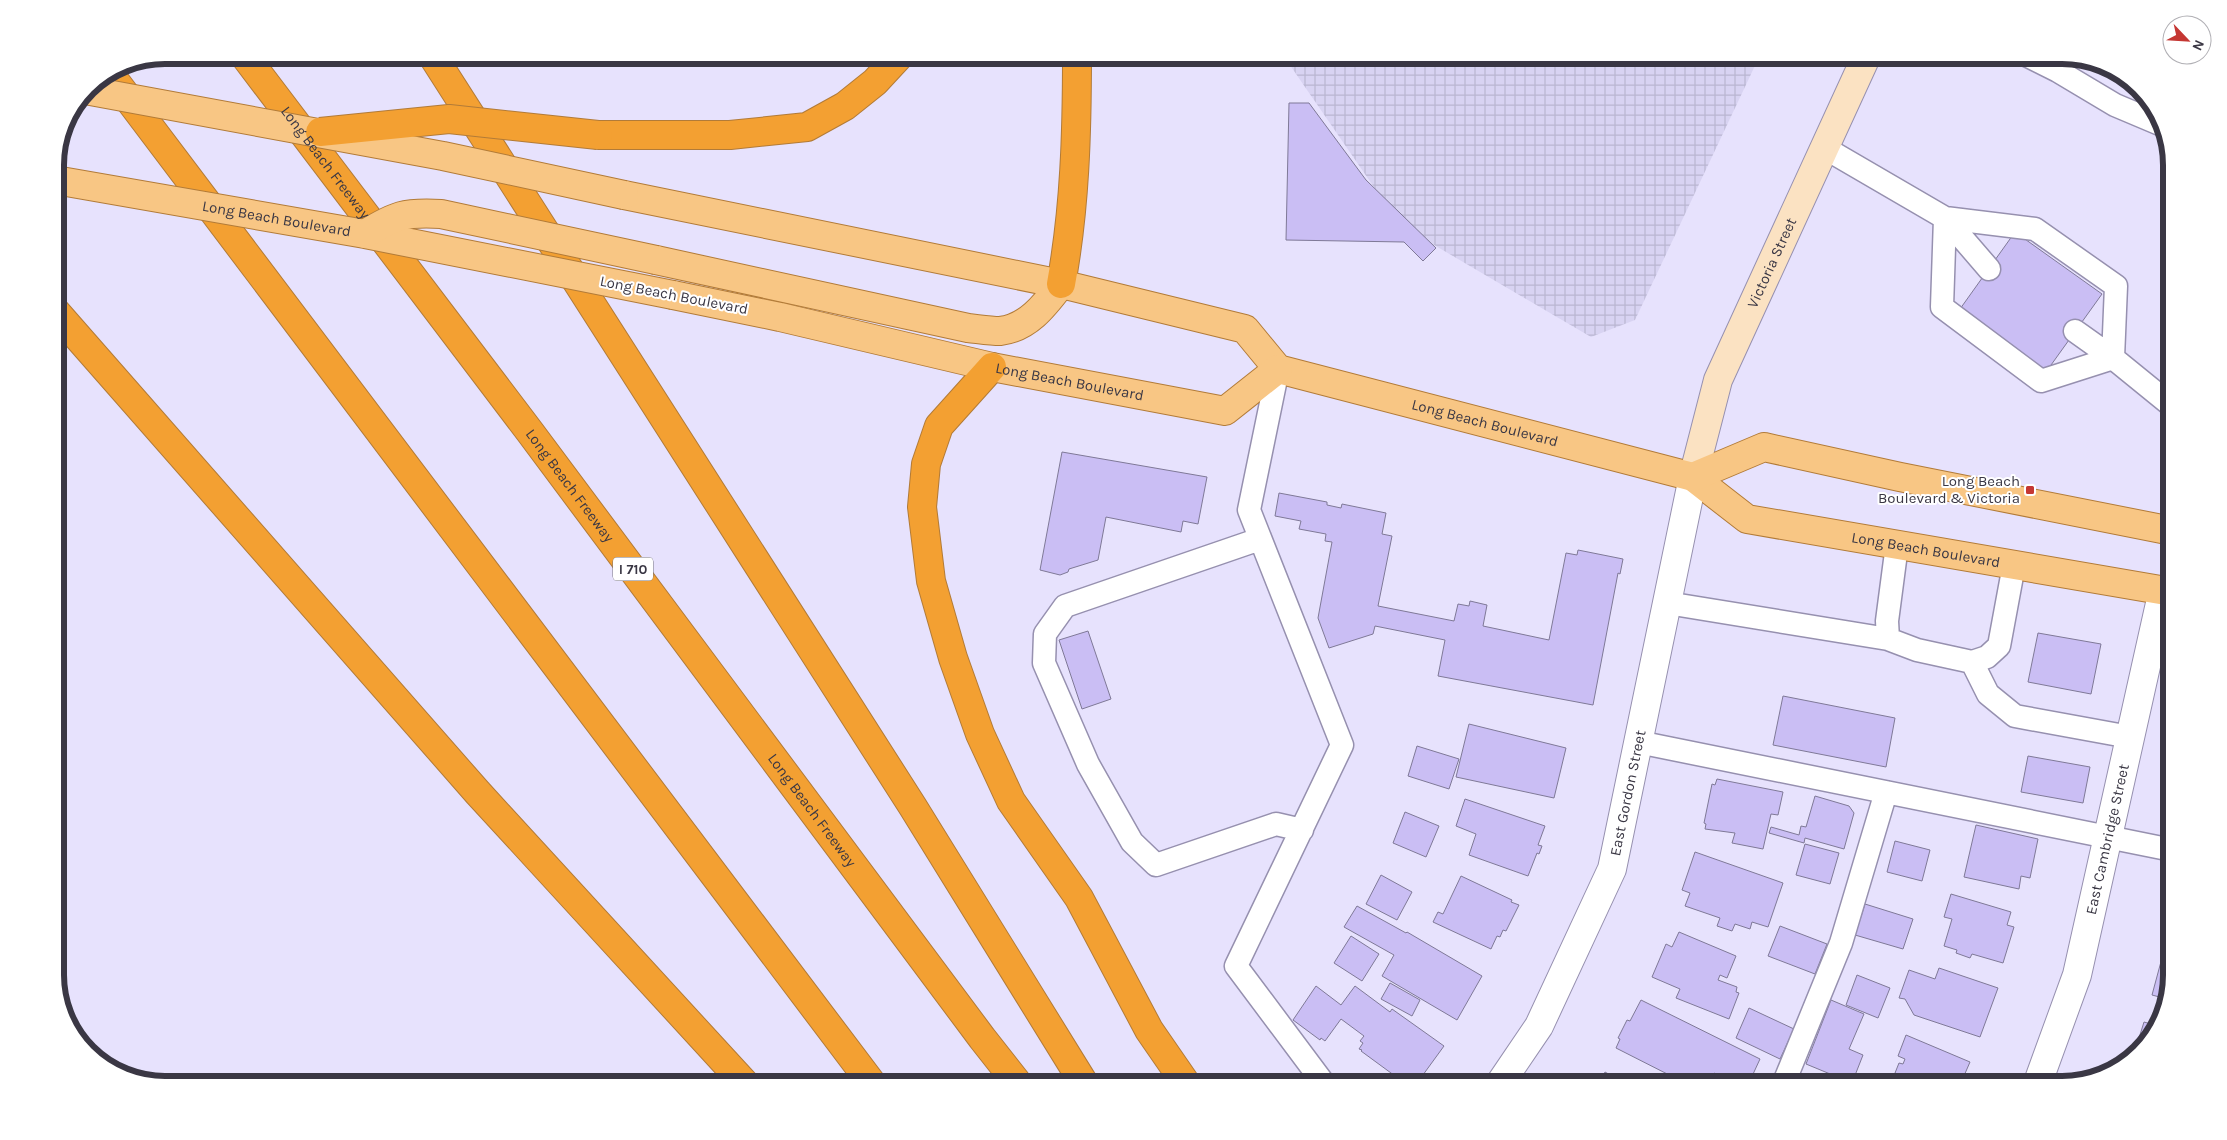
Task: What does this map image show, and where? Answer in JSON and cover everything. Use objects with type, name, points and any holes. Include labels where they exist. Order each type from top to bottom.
[{"type":"highway","name":"Long Beach Freeway","points":[[251,64],[530,432],[982,1038],[1013,1076]]},
{"type":"highway","points":[[438,64],[913,806],[1079,1076]]},
{"type":"highway","points":[[320,132],[449,119],[598,135],[730,135],[807,127],[845,106],[876,82],[892,64]]},
{"type":"highway","points":[[1061,284],[1068,247],[1078,133],[1077,64]]},
{"type":"highway","points":[[113,78],[866,1076]]},
{"type":"highway","points":[[64,321],[478,793],[738,1076]]},
{"type":"highway","points":[[992,367],[939,426],[926,464],[922,507],[931,581],[953,658],[980,734],[1011,801],[1079,898],[1149,1030],[1181,1076]]},
{"type":"main road","points":[[95,92],[443,156],[1061,284],[1245,329],[1278,369]]},
{"type":"main road","name":"Long Beach Boulevard","points":[[64,182],[364,234],[673,295],[780,317],[992,367],[1225,411],[1278,369],[1693,477],[1746,519],[2163,590]]},
{"type":"main road","points":[[364,234],[391,218],[412,213],[441,214],[968,328],[999,331],[1020,326],[1043,307],[1061,284]]},
{"type":"main road","points":[[1693,477],[1764,447],[1900,477],[2163,529]]},
{"type":"street","name":"Victoria Street","points":[[1693,477],[1718,380],[1862,64]]},
{"type":"street","name":"East Gordon Street","points":[[1505,1076],[1538,1026],[1612,869],[1693,477]]},
{"type":"street","name":"East Cambridge Street","points":[[2040,1076],[2077,974],[2130,737],[2163,610]]},
{"type":"lane","points":[[2062,64],[2115,105],[2154,121]]},
{"type":"lane","points":[[1824,147],[1945,218],[1989,269]]},
{"type":"lane","points":[[1945,218],[2035,229],[2116,286],[2113,358]]},
{"type":"lane","points":[[1945,218],[1942,307],[2041,381],[2113,358]]},
{"type":"lane","points":[[2075,331],[2113,358],[2163,399]]},
{"type":"lane","points":[[1278,369],[1249,510],[1342,745],[1236,966],[1318,1076]]},
{"type":"lane","points":[[1260,539],[1065,606],[1045,634],[1044,662],[1088,764],[1132,842],[1156,865],[1276,824],[1302,830]]},
{"type":"lane","points":[[1888,639],[1887,621],[1897,545]]},
{"type":"lane","points":[[1667,603],[1888,639],[1917,650],[1972,662],[1987,657],[1999,646],[2014,565]]},
{"type":"lane","points":[[1972,662],[1988,694],[2015,716],[2130,737]]},
{"type":"lane","points":[[1638,742],[2163,848]]},
{"type":"lane","points":[[1788,1076],[1841,943],[1886,792]]},
{"type":"shaded area","points":[[1289,64],[1756,64],[1635,320],[1591,337],[1400,225]]},
{"type":"building","points":[[1289,103],[1309,103],[1366,180],[1436,248],[1423,261],[1404,242],[1286,240]]},
{"type":"building","points":[[2015,232],[2102,294],[2046,372],[1960,309]]},
{"type":"building","points":[[1062,452],[1207,477],[1198,524],[1183,521],[1181,532],[1106,517],[1098,560],[1069,569],[1068,572],[1060,575],[1040,570]]},
{"type":"building","points":[[1279,493],[1327,502],[1327,505],[1341,508],[1342,504],[1386,513],[1382,534],[1392,536],[1378,606],[1454,621],[1458,604],[1469,606],[1470,601],[1487,605],[1483,626],[1549,640],[1566,553],[1577,555],[1578,550],[1623,559],[1620,574],[1618,573],[1593,705],[1438,676],[1445,640],[1375,626],[1373,634],[1329,648],[1318,618],[1332,542],[1325,541],[1326,534],[1299,529],[1301,521],[1275,516]]},
{"type":"building","points":[[1088,631],[1111,699],[1082,709],[1059,640]]},
{"type":"building","points":[[2038,633],[2101,644],[2091,694],[2028,682]]},
{"type":"building","points":[[1783,696],[1895,718],[1886,767],[1773,745]]},
{"type":"building","points":[[1469,724],[1566,748],[1554,798],[1456,777]]},
{"type":"building","points":[[1417,746],[1459,759],[1449,789],[1408,776]]},
{"type":"building","points":[[2028,756],[2090,767],[2083,803],[2021,792]]},
{"type":"building","points":[[1717,779],[1783,792],[1778,815],[1771,814],[1763,849],[1732,843],[1735,833],[1705,829],[1706,824],[1704,823],[1712,784],[1715,785]]},
{"type":"building","points":[[1815,796],[1849,806],[1854,813],[1844,849],[1805,838],[1804,843],[1769,833],[1771,827],[1799,835],[1801,826],[1806,827]]},
{"type":"building","points":[[1465,799],[1545,826],[1538,845],[1542,846],[1539,854],[1537,853],[1528,876],[1469,855],[1476,834],[1456,826]]},
{"type":"building","points":[[1405,812],[1439,826],[1426,857],[1393,843]]},
{"type":"building","points":[[1976,825],[2038,839],[2030,878],[2021,876],[2019,889],[1964,877]]},
{"type":"building","points":[[1895,841],[1930,850],[1922,881],[1887,872]]},
{"type":"building","points":[[1805,844],[1839,853],[1830,884],[1796,875]]},
{"type":"building","points":[[1695,852],[1783,883],[1768,927],[1752,922],[1750,929],[1735,924],[1732,931],[1717,926],[1720,918],[1685,906],[1690,893],[1682,890]]},
{"type":"building","points":[[1381,875],[1412,892],[1397,920],[1366,904]]},
{"type":"building","points":[[1461,876],[1519,905],[1506,931],[1503,930],[1500,937],[1497,936],[1491,949],[1433,922],[1438,912],[1443,914]]},
{"type":"building","points":[[1951,894],[2011,912],[2007,925],[2014,927],[2003,963],[1972,954],[1970,958],[1956,953],[1957,950],[1944,946],[1952,919],[1944,917]]},
{"type":"building","points":[[1865,904],[1913,919],[1903,949],[1855,935]]},
{"type":"building","points":[[1357,906],[1407,932],[1482,976],[1457,1020],[1382,976],[1394,955],[1344,927]]},
{"type":"building","points":[[1780,926],[1827,944],[1815,974],[1768,956]]},
{"type":"building","points":[[1679,932],[1736,956],[1727,978],[1720,975],[1718,980],[1737,987],[1736,992],[1739,993],[1729,1019],[1676,998],[1680,989],[1652,977],[1666,944],[1672,947]]},
{"type":"building","points":[[1351,936],[1379,954],[1362,981],[1334,963]]},
{"type":"building","points":[[2163,954],[2161,997],[2152,995]]},
{"type":"building","points":[[1939,968],[1998,988],[1980,1037],[1914,1015],[1905,999],[1899,998],[1909,970],[1935,979]]},
{"type":"building","points":[[1857,975],[1890,988],[1878,1018],[1846,1005]]},
{"type":"building","points":[[1390,983],[1420,1000],[1412,1016],[1381,999]]},
{"type":"building","points":[[1316,986],[1341,1005],[1355,986],[1390,1012],[1392,1009],[1444,1046],[1422,1076],[1417,1076],[1414,1073],[1412,1076],[1395,1076],[1359,1049],[1363,1043],[1360,1041],[1364,1036],[1341,1019],[1325,1041],[1321,1038],[1320,1040],[1293,1020]]},
{"type":"building","points":[[1641,1000],[1760,1059],[1752,1076],[1720,1076],[1714,1073],[1713,1076],[1671,1076],[1616,1048],[1620,1039],[1618,1038],[1627,1020],[1630,1021]]},
{"type":"building","points":[[1831,1000],[1864,1014],[1849,1049],[1863,1055],[1855,1076],[1835,1076],[1806,1064]]},
{"type":"building","points":[[1749,1008],[1794,1029],[1780,1059],[1736,1038]]},
{"type":"building","points":[[2144,1022],[2151,1024],[2146,1031],[2138,1042]]},
{"type":"building","points":[[1906,1035],[1970,1062],[1964,1076],[1897,1076],[1898,1074],[1895,1073],[1899,1063],[1903,1064],[1905,1059],[1898,1056]]},
{"type":"building","points":[[1605,1072],[1612,1076],[1603,1076]]},
{"type":"place","name":"Long Beach Boulevard & Victoria","points":[[2030,490]]}]
